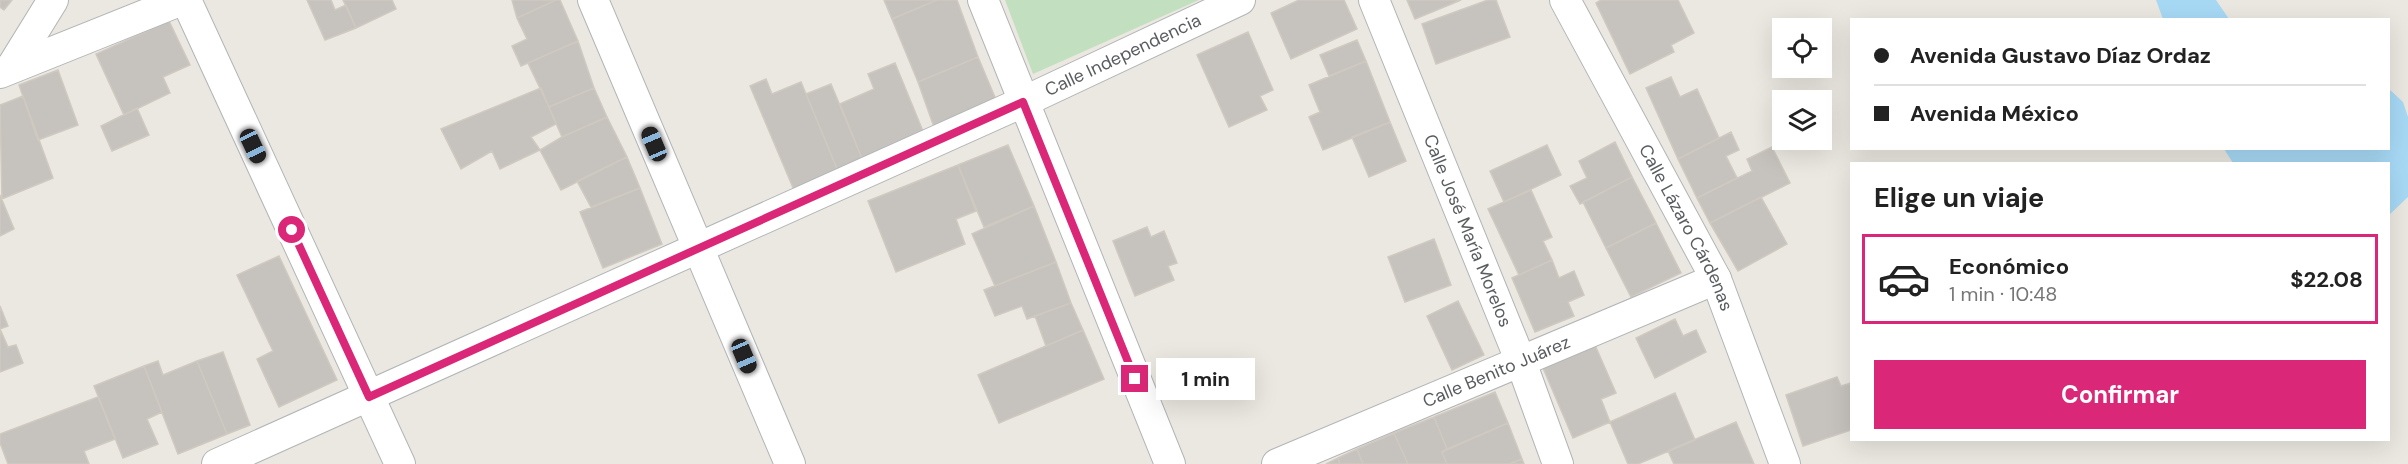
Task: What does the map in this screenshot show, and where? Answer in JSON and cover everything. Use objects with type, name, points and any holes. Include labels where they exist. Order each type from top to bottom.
[{"type":"street","points":[[6,70],[53,0]]},
{"type":"street","points":[[6,70],[184,0],[400,464]]},
{"type":"street","points":[[593,0],[790,464]]},
{"type":"street","points":[[984,0],[1170,464]]},
{"type":"street","name":"Calle Independencia","points":[[217,464],[1023,102],[1240,0]]},
{"type":"street","name":"Calle José María Morelos","points":[[1374,0],[1521,362],[1558,464]]},
{"type":"street","name":"Calle Lázaro Cárdenas","points":[[1565,0],[1716,279],[1785,464]]},
{"type":"street","name":"Calle Benito Juárez","points":[[1277,464],[1716,279]]},
{"type":"green space","points":[[1005,0],[1199,0],[1033,74]]},
{"type":"water","points":[[2156,0],[2216,0],[2228,18],[2163,18]]},
{"type":"water","points":[[2390,90],[2403,102],[2408,117],[2408,197],[2390,214],[2390,162],[2232,162],[2225,150],[2390,150]]},
{"type":"building","points":[[0,0],[12,0],[4,10],[0,7]]},
{"type":"building","points":[[307,0],[331,0],[335,10],[346,5],[356,28],[325,40]]},
{"type":"building","points":[[343,0],[392,0],[396,9],[356,28]]},
{"type":"building","points":[[512,0],[556,0],[517,18]]},
{"type":"building","points":[[560,0],[578,41],[521,66],[512,46],[527,39],[517,18]]},
{"type":"building","points":[[884,0],[937,0],[892,19]]},
{"type":"building","points":[[937,0],[957,0],[978,57],[918,82],[892,19]]},
{"type":"building","points":[[1299,0],[1344,0],[1357,29],[1291,59],[1271,13]]},
{"type":"building","points":[[1407,0],[1461,0],[1415,19]]},
{"type":"building","points":[[1488,0],[1496,0],[1510,37],[1436,64],[1422,24]]},
{"type":"building","points":[[1601,0],[1678,0],[1694,33],[1671,45],[1674,52],[1630,74],[1596,3]]},
{"type":"building","points":[[169,21],[190,65],[163,77],[170,93],[124,115],[96,54]]},
{"type":"building","points":[[1248,32],[1273,90],[1260,96],[1267,110],[1229,127],[1197,55]]},
{"type":"building","points":[[1357,40],[1366,61],[1329,76],[1320,55]]},
{"type":"building","points":[[578,41],[594,88],[549,107],[528,63]]},
{"type":"building","points":[[978,57],[997,102],[934,127],[918,82]]},
{"type":"building","points":[[1366,61],[1390,122],[1323,150],[1309,117],[1320,112],[1309,85]]},
{"type":"building","points":[[895,63],[925,136],[863,161],[840,104],[874,89],[868,74]]},
{"type":"building","points":[[58,70],[78,125],[38,140],[19,85]]},
{"type":"building","points":[[1671,77],[1680,97],[1697,89],[1719,138],[1678,159],[1646,88]]},
{"type":"building","points":[[766,79],[772,94],[801,82],[838,171],[794,190],[750,86]]},
{"type":"building","points":[[831,84],[863,161],[838,171],[806,94]]},
{"type":"building","points":[[541,88],[556,124],[531,137],[540,150],[500,169],[492,151],[461,169],[441,129]]},
{"type":"building","points":[[594,88],[607,117],[562,137],[549,107]]},
{"type":"building","points":[[23,96],[53,178],[2,199],[0,105]]},
{"type":"building","points":[[137,108],[149,135],[112,151],[101,126]]},
{"type":"building","points":[[607,117],[627,157],[561,190],[540,150],[562,137]]},
{"type":"building","points":[[1390,122],[1406,161],[1369,177],[1352,137]]},
{"type":"building","points":[[1731,132],[1739,150],[1726,156],[1737,178],[1697,198],[1678,159]]},
{"type":"building","points":[[1615,142],[1632,177],[1580,204],[1570,186],[1587,178],[1579,161]]},
{"type":"building","points":[[1008,145],[1034,206],[984,227],[958,165]]},
{"type":"building","points":[[1547,145],[1561,175],[1504,202],[1490,171]]},
{"type":"building","points":[[1772,147],[1790,183],[1710,223],[1697,198],[1752,171],[1747,159]]},
{"type":"building","points":[[627,157],[640,188],[591,207],[577,181]]},
{"type":"building","points":[[958,165],[976,211],[956,219],[965,244],[896,272],[868,201]]},
{"type":"building","points":[[1632,177],[1656,223],[1606,248],[1583,202]]},
{"type":"building","points":[[640,188],[662,244],[603,268],[580,212]]},
{"type":"building","points":[[1531,190],[1552,237],[1543,241],[1552,260],[1519,275],[1488,209]]},
{"type":"building","points":[[0,195],[14,229],[0,236]]},
{"type":"building","points":[[1761,197],[1787,244],[1738,271],[1710,223]]},
{"type":"building","points":[[1034,206],[1056,262],[995,286],[972,234]]},
{"type":"building","points":[[1656,223],[1681,273],[1631,297],[1606,248]]},
{"type":"building","points":[[1147,227],[1151,237],[1164,231],[1177,263],[1168,266],[1174,280],[1135,296],[1113,241]]},
{"type":"building","points":[[1434,239],[1451,285],[1405,302],[1388,257]]},
{"type":"building","points":[[279,256],[337,380],[279,407],[257,359],[273,351],[237,275]]},
{"type":"building","points":[[1552,260],[1559,278],[1574,271],[1584,295],[1568,302],[1574,316],[1535,332],[1512,278]]},
{"type":"building","points":[[1056,262],[1071,303],[1027,319],[1022,306],[995,316],[984,290]]},
{"type":"building","points":[[1458,301],[1484,355],[1452,370],[1427,316]]},
{"type":"building","points":[[1071,303],[1083,330],[1046,346],[1035,316]]},
{"type":"building","points":[[0,306],[8,326],[0,329]]},
{"type":"building","points":[[1675,319],[1683,336],[1696,330],[1706,352],[1655,378],[1636,338]]},
{"type":"building","points":[[0,329],[8,347],[16,345],[23,363],[0,372]]},
{"type":"building","points":[[1083,330],[1104,379],[999,423],[978,375]]},
{"type":"building","points":[[1595,345],[1616,393],[1601,399],[1610,422],[1573,438],[1543,368]]},
{"type":"building","points":[[223,352],[250,425],[227,434],[197,361]]},
{"type":"building","points":[[158,361],[163,375],[197,361],[227,434],[178,454],[144,366]]},
{"type":"building","points":[[144,366],[162,412],[147,419],[158,444],[123,458],[94,386]]},
{"type":"building","points":[[1837,377],[1841,386],[1850,383],[1850,430],[1803,446],[1786,395]]},
{"type":"building","points":[[1495,392],[1508,423],[1447,449],[1434,417]]},
{"type":"building","points":[[1675,393],[1695,440],[1638,464],[1628,464],[1610,422]]},
{"type":"building","points":[[98,397],[115,439],[84,451],[89,464],[8,464],[0,443],[0,434]]},
{"type":"building","points":[[1434,417],[1447,449],[1442,452],[1447,464],[1408,464],[1394,433]]},
{"type":"building","points":[[1736,422],[1754,464],[1674,464],[1668,451]]},
{"type":"building","points":[[1508,423],[1522,459],[1509,464],[1447,464],[1442,452]]},
{"type":"building","points":[[1394,433],[1408,464],[1363,464],[1357,449]]},
{"type":"building","points":[[1357,449],[1363,464],[1340,464],[1338,458]]},
{"type":"building","points":[[1338,458],[1340,464],[1326,464]]},
{"type":"building","points":[[1522,459],[1524,464],[1509,464]]},
{"type":"route","points":[[292,230],[369,397],[1023,102],[1135,379]]}]
